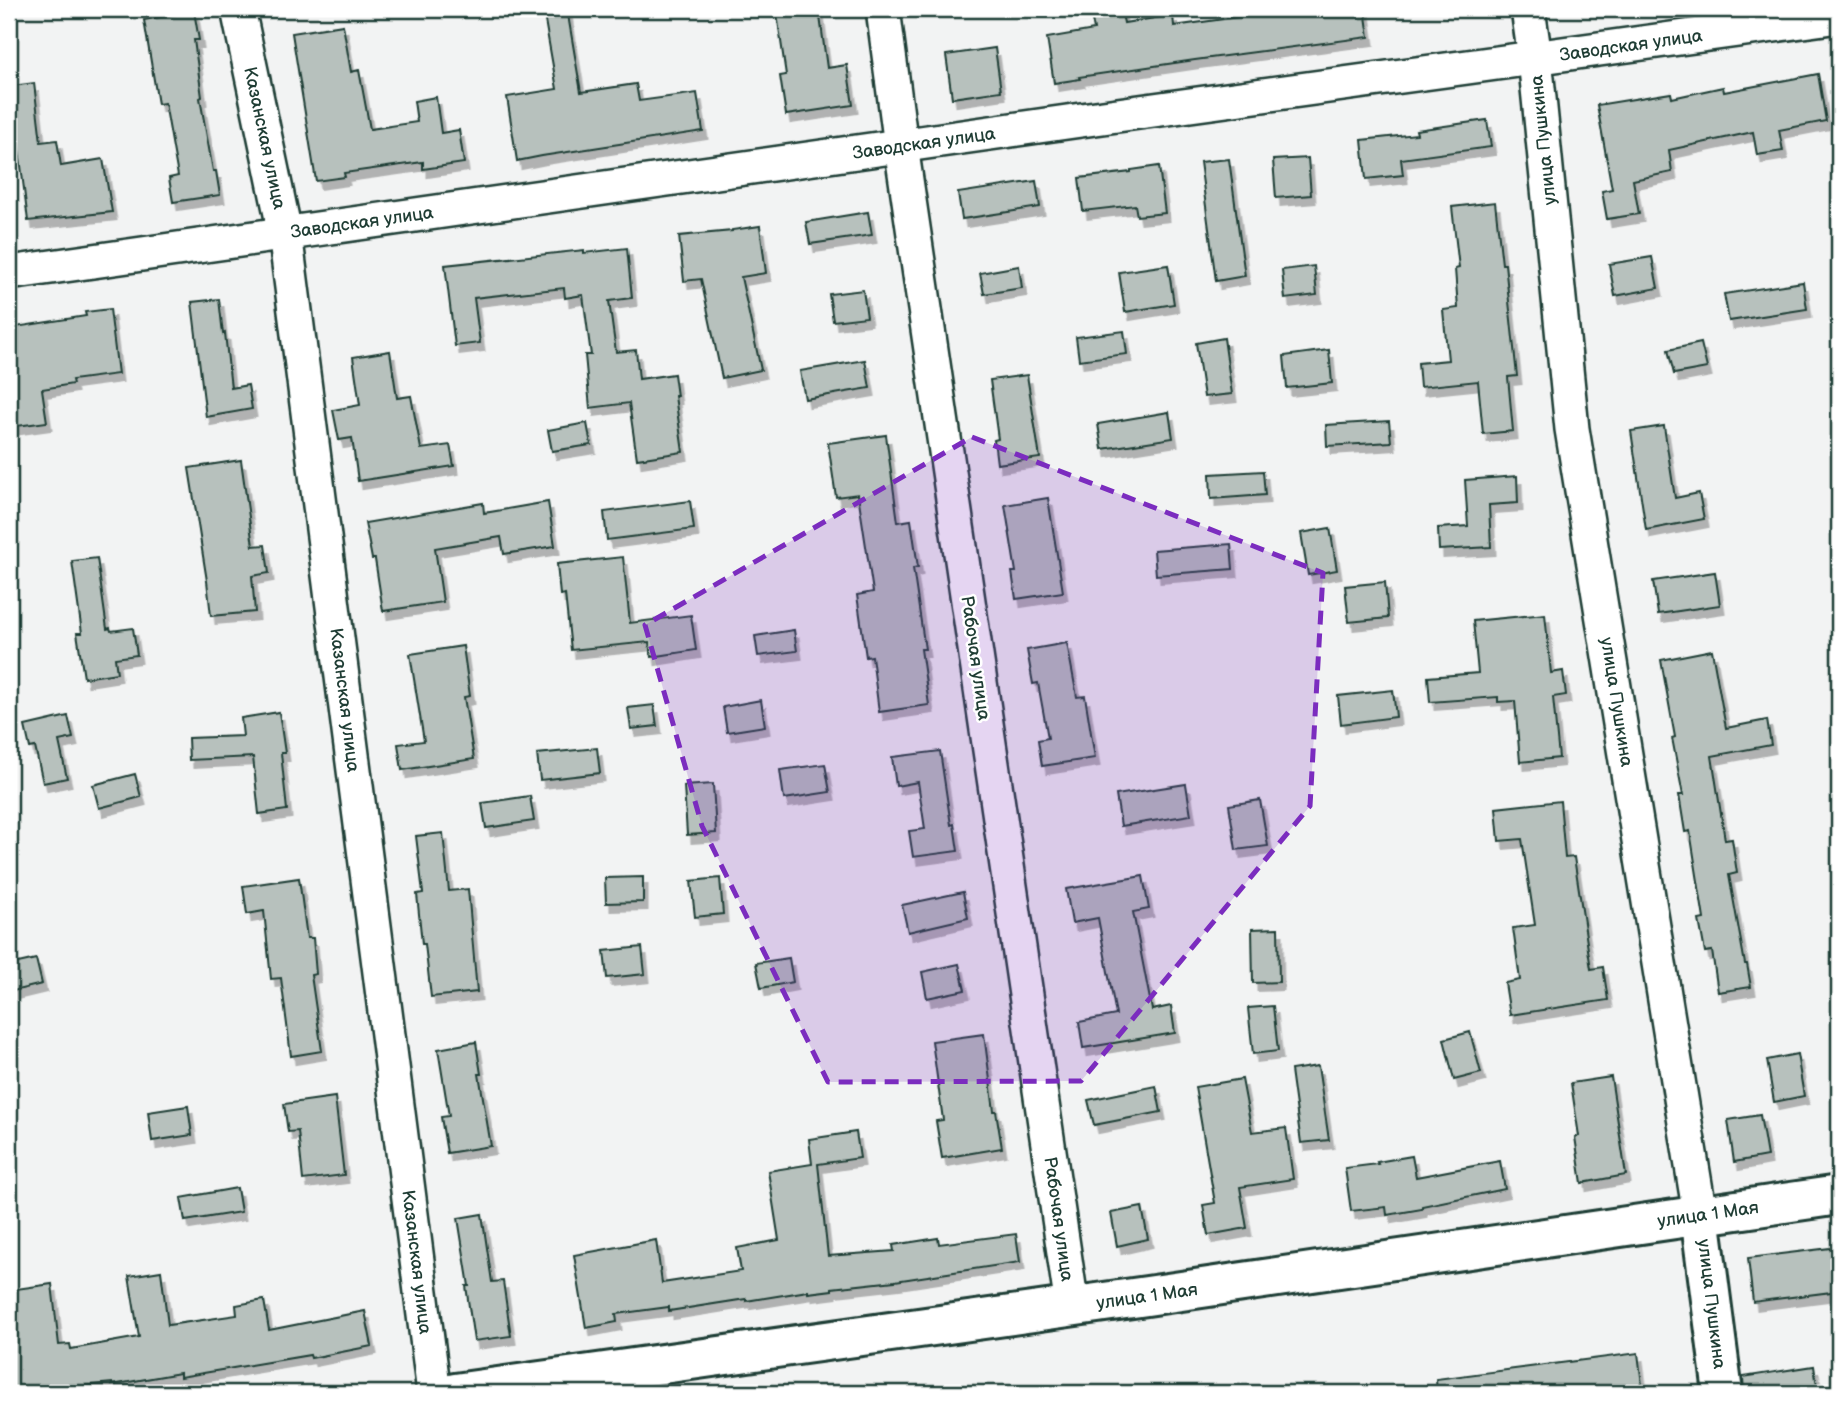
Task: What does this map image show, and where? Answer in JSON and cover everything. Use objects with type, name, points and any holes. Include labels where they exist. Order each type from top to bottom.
[{"type":"main road","name":"улица 1 Мая","points":[[455,1393],[1072,1307],[1839,1195]]},
{"type":"main road","name":"улица Пушкина","points":[[1700,1215],[1723,1393]]},
{"type":"street","name":"Казанская улица","points":[[238,9],[285,233],[434,1393]]},
{"type":"street","name":"Рабочая улица","points":[[883,9],[1072,1307]]},
{"type":"street","name":"улица Пушкина","points":[[1528,9],[1573,429],[1700,1215]]},
{"type":"street","name":"Заводская улица","points":[[9,273],[1839,16]]},
{"type":"highlighted area","points":[[972,437],[1323,573],[1310,806],[1081,1081],[828,1082],[702,826],[645,625]]},
{"type":"building","points":[[543,9],[567,9],[581,92],[636,84],[639,101],[697,93],[703,131],[517,161],[507,97],[557,89]]},
{"type":"building","points":[[819,9],[827,68],[847,65],[853,105],[786,115],[780,76],[786,75],[777,14]]},
{"type":"building","points":[[1090,9],[1121,9],[1124,23],[1173,15],[1174,26],[1280,9],[1365,9],[1369,37],[1195,60],[1054,83],[1047,38],[1094,30]]},
{"type":"building","points":[[194,11],[199,40],[194,40],[200,98],[220,195],[173,202],[169,178],[178,176],[165,103],[158,104],[144,20]]},
{"type":"building","points":[[343,25],[351,72],[359,70],[370,129],[417,122],[414,101],[436,97],[441,133],[459,130],[464,163],[423,169],[423,162],[344,173],[345,177],[316,181],[292,33]]},
{"type":"building","points":[[995,48],[1001,91],[952,98],[946,55]]},
{"type":"building","points":[[1818,74],[1826,121],[1779,130],[1783,151],[1757,155],[1753,132],[1669,150],[1672,172],[1633,180],[1639,214],[1607,219],[1602,191],[1612,189],[1597,105],[1671,93],[1672,98],[1723,87],[1724,92]]},
{"type":"building","points":[[34,83],[41,142],[57,140],[61,166],[103,159],[112,212],[28,221],[11,86]]},
{"type":"building","points":[[1487,120],[1491,147],[1401,159],[1403,175],[1366,179],[1362,140],[1417,134],[1416,130]]},
{"type":"building","points":[[1308,158],[1311,195],[1276,198],[1273,160]]},
{"type":"building","points":[[1229,159],[1245,276],[1216,281],[1200,162]]},
{"type":"building","points":[[1159,166],[1165,213],[1137,216],[1135,205],[1083,211],[1079,178]]},
{"type":"building","points":[[1036,181],[1040,207],[962,219],[958,193]]},
{"type":"building","points":[[1495,202],[1502,264],[1505,264],[1517,376],[1508,377],[1513,431],[1483,434],[1478,381],[1420,387],[1418,363],[1448,360],[1443,310],[1458,308],[1455,269],[1459,268],[1452,207]]},
{"type":"building","points":[[868,212],[872,235],[810,244],[806,222]]},
{"type":"building","points":[[760,226],[766,273],[741,277],[761,370],[722,378],[701,279],[684,281],[679,236]]},
{"type":"building","points":[[627,248],[632,298],[609,301],[616,352],[636,350],[639,379],[674,374],[683,452],[637,459],[629,403],[590,408],[585,355],[591,355],[583,295],[565,298],[564,288],[474,298],[480,343],[455,346],[445,265]]},
{"type":"building","points":[[1652,257],[1658,288],[1615,296],[1609,264]]},
{"type":"building","points":[[1168,265],[1174,304],[1125,312],[1119,272]]},
{"type":"building","points":[[1019,266],[1022,288],[984,294],[980,273]]},
{"type":"building","points":[[1314,266],[1317,295],[1285,299],[1282,270]]},
{"type":"building","points":[[1803,282],[1807,309],[1729,321],[1724,294]]},
{"type":"building","points":[[863,290],[867,317],[833,321],[829,294]]},
{"type":"building","points":[[219,299],[231,388],[248,385],[252,409],[206,417],[192,302]]},
{"type":"building","points":[[110,309],[118,374],[72,380],[73,384],[42,389],[47,422],[9,427],[9,328],[86,316],[85,312]]},
{"type":"building","points":[[1124,331],[1127,354],[1079,360],[1076,337]]},
{"type":"building","points":[[1224,338],[1232,394],[1204,397],[1196,343]]},
{"type":"building","points":[[1701,343],[1707,368],[1674,374],[1668,350]]},
{"type":"building","points":[[1329,350],[1332,383],[1287,388],[1284,356]]},
{"type":"building","points":[[390,351],[397,398],[411,396],[421,449],[450,445],[454,466],[358,481],[352,438],[339,440],[333,410],[360,405],[353,357]]},
{"type":"building","points":[[865,360],[870,388],[805,399],[800,371]]},
{"type":"building","points":[[1027,375],[1040,458],[997,464],[994,440],[998,439],[990,380]]},
{"type":"building","points":[[1169,412],[1173,438],[1102,449],[1098,424]]},
{"type":"building","points":[[1389,421],[1391,442],[1327,446],[1326,425]]},
{"type":"building","points":[[587,423],[591,445],[552,451],[548,430]]},
{"type":"building","points":[[1664,426],[1675,498],[1699,493],[1704,519],[1646,530],[1631,431]]},
{"type":"building","points":[[886,435],[898,522],[911,520],[918,567],[913,568],[925,649],[921,649],[929,705],[879,712],[872,656],[866,657],[857,595],[873,592],[858,494],[836,497],[828,443]]},
{"type":"building","points":[[241,460],[253,546],[265,545],[269,573],[252,576],[255,612],[211,616],[189,468]]},
{"type":"building","points":[[1263,471],[1265,495],[1211,499],[1210,474]]},
{"type":"building","points":[[1517,476],[1518,503],[1489,505],[1491,547],[1439,550],[1438,528],[1468,526],[1465,480]]},
{"type":"building","points":[[1048,498],[1063,592],[1016,599],[1012,572],[1016,572],[1005,505]]},
{"type":"building","points":[[690,501],[694,529],[607,540],[604,512]]},
{"type":"building","points":[[548,502],[555,546],[504,554],[501,537],[435,548],[443,602],[383,611],[375,559],[372,559],[365,523],[483,503],[484,513]]},
{"type":"building","points":[[1330,528],[1337,570],[1308,575],[1301,533]]},
{"type":"building","points":[[1231,544],[1233,569],[1156,575],[1154,550]]},
{"type":"building","points":[[623,557],[630,623],[691,615],[696,650],[651,657],[649,642],[571,650],[565,594],[560,595],[557,564]]},
{"type":"building","points":[[97,558],[107,629],[110,628],[111,631],[133,628],[137,655],[115,658],[117,673],[84,678],[77,633],[82,633],[72,561]]},
{"type":"building","points":[[1715,572],[1720,605],[1658,614],[1653,581]]},
{"type":"building","points":[[1385,582],[1388,618],[1349,622],[1345,586]]},
{"type":"building","points":[[1545,614],[1551,673],[1563,671],[1566,695],[1553,697],[1559,758],[1520,762],[1515,701],[1498,702],[1498,697],[1430,702],[1428,677],[1478,673],[1473,621]]},
{"type":"building","points":[[794,630],[797,651],[758,656],[755,636]]},
{"type":"building","points":[[1067,643],[1077,697],[1085,696],[1095,758],[1042,766],[1038,740],[1048,738],[1038,683],[1033,684],[1027,650]]},
{"type":"building","points":[[463,646],[470,696],[464,697],[474,759],[402,770],[398,744],[424,741],[410,654]]},
{"type":"building","points":[[1712,650],[1726,728],[1767,720],[1771,745],[1712,756],[1725,840],[1732,839],[1737,873],[1729,875],[1751,987],[1718,992],[1712,951],[1705,952],[1699,920],[1704,919],[1690,831],[1685,832],[1679,795],[1683,795],[1672,738],[1675,737],[1661,660]]},
{"type":"building","points":[[1393,690],[1396,717],[1341,724],[1338,696]]},
{"type":"building","points":[[761,700],[765,726],[727,732],[723,707]]},
{"type":"building","points":[[654,705],[657,726],[631,729],[628,708]]},
{"type":"building","points":[[279,712],[285,753],[281,753],[287,810],[259,814],[253,757],[189,760],[188,738],[243,736],[241,718]]},
{"type":"building","points":[[68,716],[73,738],[59,741],[67,778],[43,783],[35,747],[30,748],[25,726]]},
{"type":"building","points":[[597,748],[600,773],[540,780],[537,754]]},
{"type":"building","points":[[940,751],[951,825],[954,824],[958,851],[913,857],[909,831],[925,829],[918,782],[896,786],[892,757]]},
{"type":"building","points":[[825,764],[830,792],[784,799],[780,770]]},
{"type":"building","points":[[135,774],[141,797],[99,808],[93,785]]},
{"type":"building","points":[[713,784],[716,833],[687,835],[684,786]]},
{"type":"building","points":[[1186,784],[1191,815],[1121,826],[1116,795]]},
{"type":"building","points":[[530,796],[534,821],[486,828],[482,803]]},
{"type":"building","points":[[1260,800],[1268,846],[1236,850],[1229,805]]},
{"type":"building","points":[[1560,801],[1565,858],[1574,857],[1591,969],[1603,967],[1608,1000],[1510,1015],[1505,983],[1520,980],[1513,928],[1535,925],[1522,839],[1499,841],[1496,808]]},
{"type":"building","points":[[443,833],[449,891],[468,889],[477,992],[431,997],[417,894],[423,893],[416,836]]},
{"type":"building","points":[[1143,876],[1149,909],[1133,912],[1152,1010],[1171,1006],[1175,1033],[1083,1048],[1079,1022],[1116,1015],[1098,918],[1072,923],[1066,889]]},
{"type":"building","points":[[643,877],[643,902],[606,903],[605,878]]},
{"type":"building","points":[[299,878],[307,938],[313,938],[316,974],[311,975],[322,1051],[291,1056],[281,978],[271,979],[264,911],[247,914],[243,886]]},
{"type":"building","points":[[720,878],[723,914],[695,917],[691,881]]},
{"type":"building","points":[[963,892],[968,918],[908,932],[902,905]]},
{"type":"building","points":[[1278,928],[1279,982],[1253,983],[1252,929]]},
{"type":"building","points":[[642,947],[645,974],[607,978],[604,951]]},
{"type":"building","points":[[789,958],[793,982],[761,988],[756,963]]},
{"type":"building","points":[[36,959],[42,984],[9,992],[9,965]]},
{"type":"building","points":[[959,964],[965,990],[927,998],[922,972]]},
{"type":"building","points":[[1273,1006],[1278,1051],[1253,1054],[1248,1008]]},
{"type":"building","points":[[1470,1032],[1481,1073],[1454,1080],[1444,1039]]},
{"type":"building","points":[[984,1034],[994,1111],[1002,1148],[942,1158],[936,1121],[943,1120],[932,1041]]},
{"type":"building","points":[[476,1042],[491,1146],[447,1153],[441,1117],[449,1116],[438,1049]]},
{"type":"building","points":[[1797,1054],[1804,1096],[1774,1102],[1767,1060]]},
{"type":"building","points":[[1318,1066],[1329,1140],[1301,1143],[1291,1070]]},
{"type":"building","points":[[1611,1077],[1626,1175],[1582,1183],[1575,1137],[1579,1136],[1571,1083]]},
{"type":"building","points":[[1242,1079],[1252,1132],[1286,1128],[1293,1179],[1240,1187],[1247,1228],[1208,1235],[1203,1205],[1215,1203],[1195,1087]]},
{"type":"building","points":[[1156,1086],[1161,1112],[1094,1125],[1088,1100]]},
{"type":"building","points":[[335,1097],[344,1175],[303,1180],[298,1131],[288,1132],[284,1104]]},
{"type":"building","points":[[188,1106],[192,1135],[152,1141],[148,1112]]},
{"type":"building","points":[[1760,1115],[1767,1156],[1734,1162],[1728,1120]]},
{"type":"building","points":[[856,1132],[860,1158],[818,1164],[828,1256],[894,1251],[893,1245],[938,1238],[939,1244],[1016,1234],[1020,1262],[669,1311],[669,1307],[616,1314],[617,1322],[586,1328],[574,1255],[656,1240],[662,1283],[741,1271],[737,1248],[779,1240],[768,1171],[812,1164],[809,1139]]},
{"type":"building","points":[[1412,1156],[1416,1177],[1500,1161],[1505,1189],[1387,1215],[1386,1207],[1351,1211],[1345,1168]]},
{"type":"building","points":[[237,1188],[241,1212],[185,1221],[181,1198]]},
{"type":"building","points":[[1142,1207],[1148,1239],[1117,1246],[1111,1213]]},
{"type":"building","points":[[482,1214],[492,1282],[503,1281],[511,1336],[474,1341],[466,1286],[469,1286],[458,1218]]},
{"type":"building","points":[[1839,1247],[1839,1291],[1753,1302],[1748,1258]]},
{"type":"building","points":[[161,1271],[168,1325],[237,1315],[236,1305],[264,1300],[269,1330],[365,1311],[372,1346],[311,1358],[310,1355],[180,1377],[180,1373],[112,1385],[9,1393],[9,1290],[52,1284],[59,1345],[70,1344],[71,1349],[139,1337],[129,1276]]},
{"type":"building","points":[[1638,1353],[1643,1393],[1437,1393],[1436,1379]]},
{"type":"building","points":[[1814,1366],[1818,1393],[1744,1393],[1743,1377]]}]
